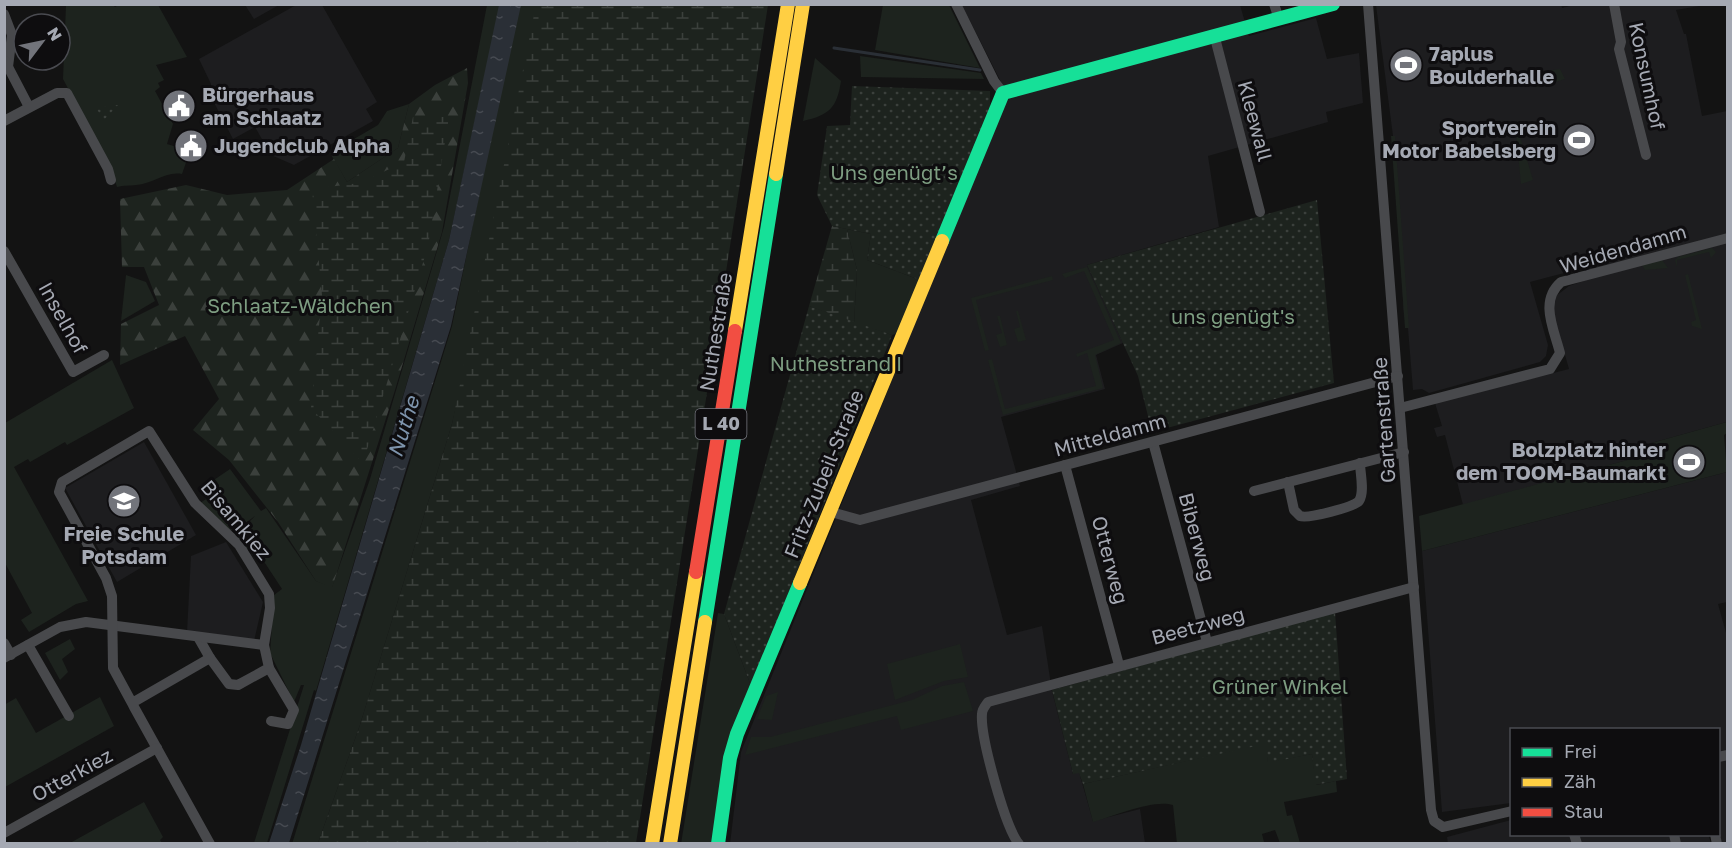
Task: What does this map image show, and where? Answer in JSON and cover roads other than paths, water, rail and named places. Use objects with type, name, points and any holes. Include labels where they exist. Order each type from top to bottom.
[{"type":"main road","name":"Nuthestraße","points":[[652,843],[788,4]]},
{"type":"main road","name":"Nuthestraße","points":[[670,843],[803,4]]},
{"type":"main road","points":[[1003,93],[1215,38],[1333,4]]},
{"type":"main road","name":"Fritz-Zubeil-Straße","points":[[718,843],[730,758],[737,734],[1003,93]]},
{"type":"street","points":[[956,4],[994,81],[1003,93]]},
{"type":"street","points":[[1274,4],[1279,19]]},
{"type":"street","name":"Gartenstraße","points":[[1368,4],[1431,810],[1434,821],[1443,827],[1510,811]]},
{"type":"street","name":"Konsumhof","points":[[1614,4],[1621,42],[1619,49],[1646,155]]},
{"type":"street","points":[[4,14],[12,35],[6,64],[29,107]]},
{"type":"street","name":"Kleewall","points":[[1215,38],[1260,212]]},
{"type":"street","points":[[4,121],[57,93],[67,93],[111,180]]},
{"type":"street","name":"Weidendamm","points":[[1400,408],[1550,369],[1560,353],[1548,302],[1551,291],[1561,282],[1728,238]]},
{"type":"street","name":"Inselhof","points":[[4,251],[73,372],[104,354]]},
{"type":"street","name":"Mitteldamm","points":[[831,512],[860,520],[1398,376]]},
{"type":"street","name":"Bisamkiez","points":[[112,625],[112,596],[106,578],[58,487],[62,482],[149,431],[195,504],[239,545],[269,594],[270,608],[264,645],[269,668],[294,710],[288,724],[271,721]]},
{"type":"street","name":"Biberweg","points":[[1153,442],[1207,642]]},
{"type":"street","points":[[1254,491],[1404,452]]},
{"type":"street","points":[[1288,482],[1294,510],[1305,518],[1353,505],[1361,495],[1360,463]]},
{"type":"street","name":"Otterweg","points":[[1065,465],[1119,665]]},
{"type":"street","name":"Beetzweg","points":[[1019,843],[1007,826],[1002,810],[982,719],[983,709],[992,700],[1414,587]]},
{"type":"street","points":[[4,643],[8,657],[60,627],[76,622],[264,645]]},
{"type":"street","points":[[112,625],[113,668],[210,843]]},
{"type":"street","points":[[198,637],[229,684],[238,684],[269,668]]},
{"type":"street","points":[[28,645],[69,716]]},
{"type":"street","points":[[132,703],[210,658]]},
{"type":"street","name":"Otterkiez","points":[[4,833],[157,748]]},
{"type":"water","name":"Nuthe","points":[[499,5],[521,5],[451,326],[289,843],[269,843],[301,745],[449,240]]},
{"type":"waterway","points":[[834,48],[980,70]]},
{"type":"place","name":"7aplus Boulderhalle","points":[[1406,65]]},
{"type":"place","name":"Bürgerhaus am Schlaatz","points":[[179,106]]},
{"type":"place","name":"Sportverein Motor Babelsberg","points":[[1579,140]]},
{"type":"place","name":"Jugendclub Alpha","points":[[191,146]]},
{"type":"place","name":"Bolzplatz hinter dem TOOM-Baumarkt","points":[[1689,462]]},
{"type":"place","name":"Freie Schule Potsdam","points":[[124,501]]},
{"type":"park label","name":"Uns genügt’s","points":[[894,173]]},
{"type":"park label","name":"Schlaatz-Wäldchen","points":[[300,306]]},
{"type":"park label","name":"uns genügt's","points":[[1233,317]]},
{"type":"park label","name":"Nuthestrand I","points":[[836,364]]},
{"type":"park label","name":"Grüner Winkel","points":[[1280,687]]}]
